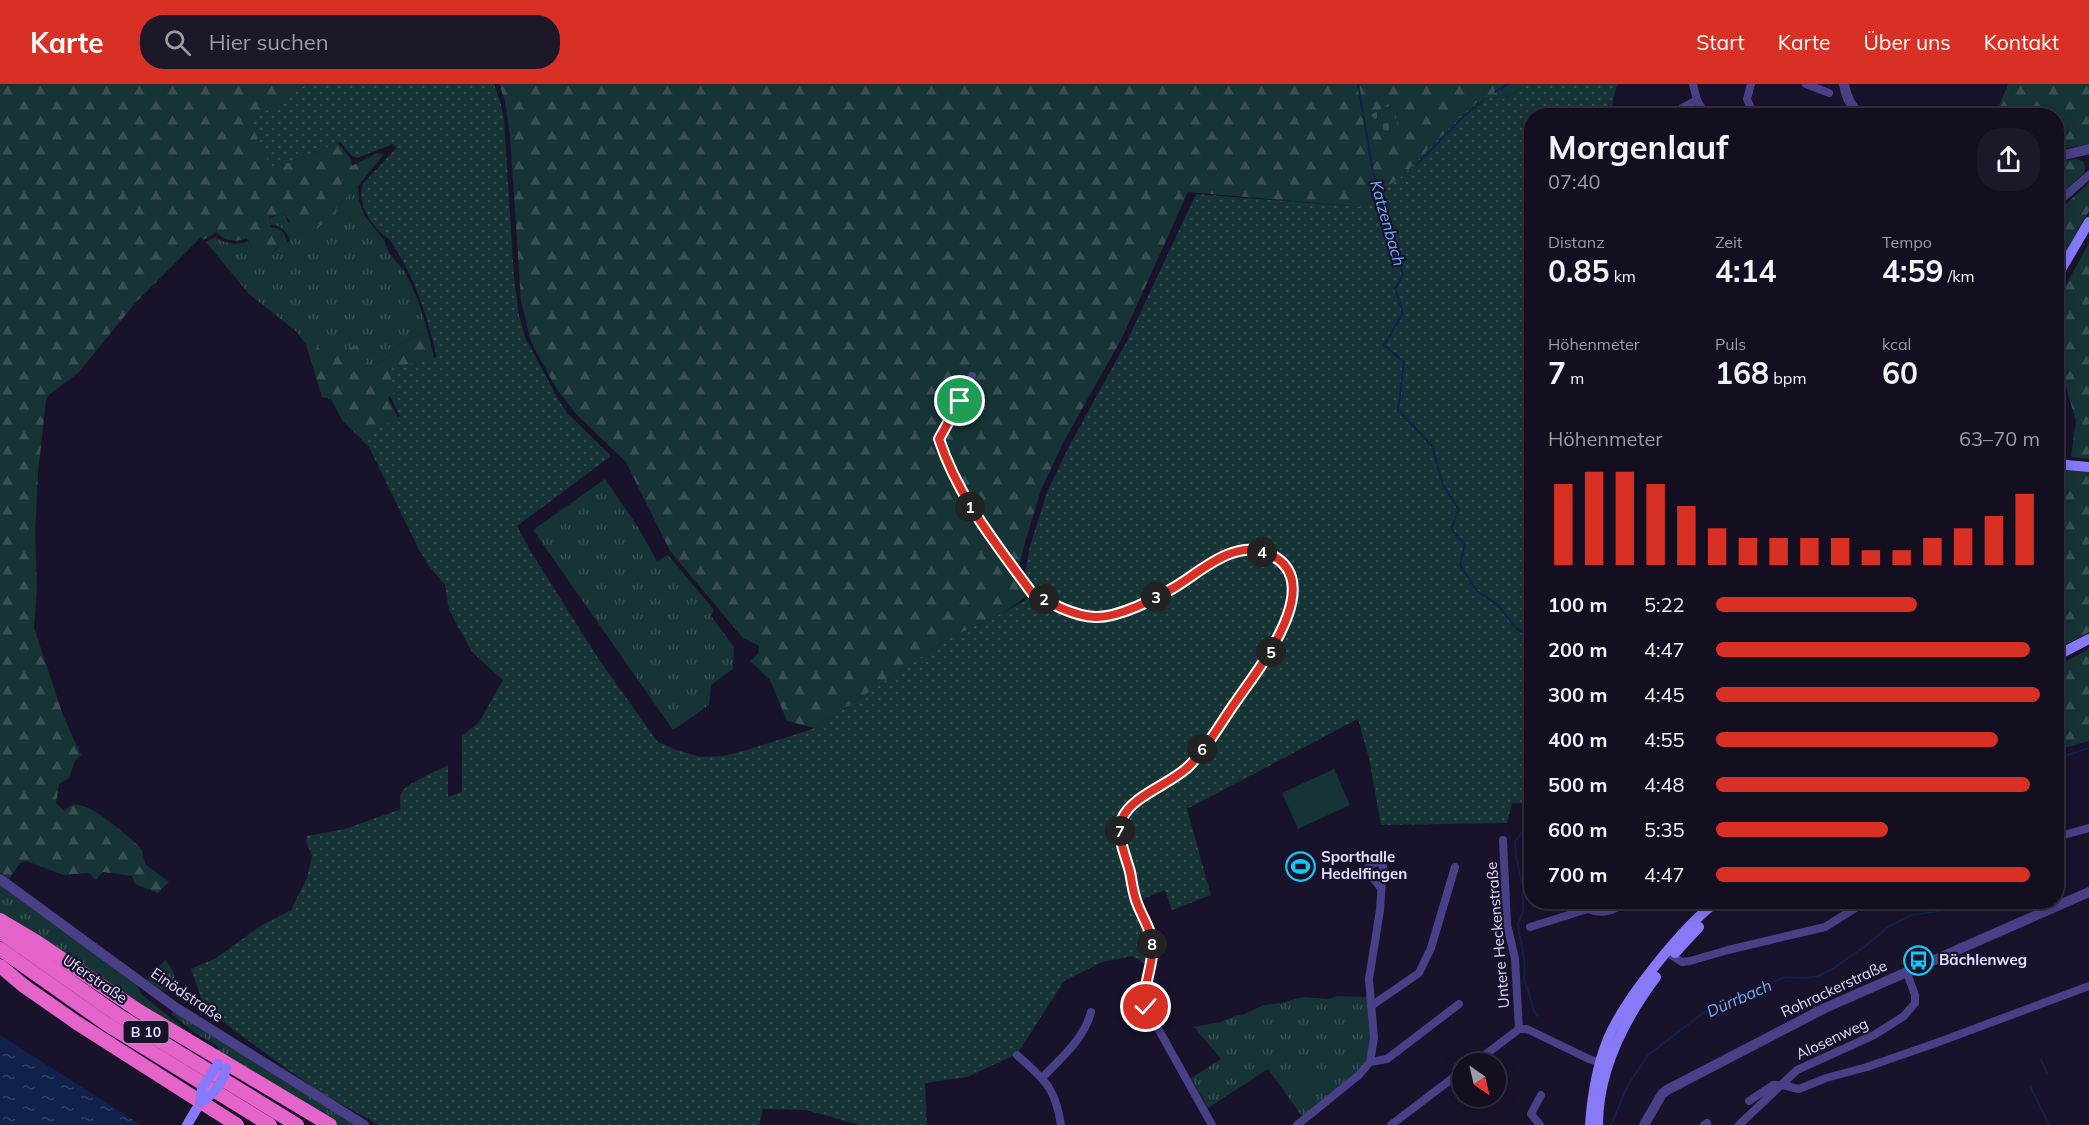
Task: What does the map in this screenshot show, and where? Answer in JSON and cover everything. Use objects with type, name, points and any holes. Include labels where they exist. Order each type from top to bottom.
[{"type":"highway","points":[[0,920],[223,1065],[330,1125]]},
{"type":"highway","name":"Uferstraße","points":[[0,932],[118,1015],[297,1125]]},
{"type":"highway","name":"Uferstraße","points":[[0,950],[108,1025],[270,1125]]},
{"type":"highway","points":[[0,966],[58,1010],[237,1125]]},
{"type":"main road","points":[[2064,264],[2089,222]]},
{"type":"main road","points":[[2064,465],[2089,467]]},
{"type":"main road","points":[[2064,652],[2089,639]]},
{"type":"main road","points":[[1590,1125],[1604,1064],[1627,1021],[1670,954],[1714,909]]},
{"type":"main road","points":[[1598,1125],[1604,1064]]},
{"type":"main road","points":[[187,1125],[200,1103],[202,1088],[223,1065]]},
{"type":"street","points":[[1694,84],[1697,100],[1702,108]]},
{"type":"street","points":[[1751,84],[1747,99],[1751,108]]},
{"type":"street","points":[[1806,84],[1829,93]]},
{"type":"street","points":[[1844,84],[1845,92],[1854,108]]},
{"type":"street","points":[[1682,108],[1697,100]]},
{"type":"street","points":[[2064,155],[2089,149]]},
{"type":"street","points":[[2064,197],[2089,175]]},
{"type":"street","points":[[972,376],[954,415],[939,439],[946,459],[968,503],[1032,593],[1081,615],[1101,617],[1142,604],[1172,589],[1225,555],[1249,549],[1264,552],[1277,560],[1288,570],[1292,582],[1293,594],[1288,615],[1274,648],[1189,766],[1137,801],[1126,812],[1120,831],[1136,902],[1151,934],[1153,950],[1144,998],[1146,1007],[1212,1125]]},
{"type":"street","points":[[2064,835],[2089,828]]},
{"type":"street","name":"Untere Heckenstraße","points":[[1503,840],[1507,917],[1515,959],[1519,1029]]},
{"type":"street","points":[[1371,1006],[1419,973],[1431,948],[1455,867]]},
{"type":"street","name":"Einödstraße","points":[[0,879],[175,1007],[364,1125]]},
{"type":"street","points":[[1297,1125],[1359,1075],[1370,1062],[1374,1038],[1369,979],[1381,888]]},
{"type":"street","name":"Rohrackerstraße","points":[[2064,903],[2089,892]]},
{"type":"street","points":[[1530,927],[1576,909]]},
{"type":"street","points":[[1592,909],[1598,913],[1614,909]]},
{"type":"street","points":[[1670,954],[1682,962],[1690,962],[1728,950],[1825,927],[1854,909]]},
{"type":"street","name":"Rohrackerstraße","points":[[1644,1125],[1662,1094],[1678,1083],[1789,1026],[2051,909]]},
{"type":"street","name":"Alosenweg","points":[[1739,1125],[1797,1070],[1874,1035],[1904,1016],[1915,1003],[1915,995],[1907,973]]},
{"type":"street","points":[[1749,1101],[1773,1085],[1799,1089],[1826,1078],[1936,1043],[2089,986]]},
{"type":"street","points":[[1370,1062],[1388,1059],[1459,1004]]},
{"type":"street","points":[[1042,1078],[1066,1054],[1087,1027],[1091,1012]]},
{"type":"street","name":"Untere Heckenstraße","points":[[1487,1053],[1519,1029],[1527,1029],[1604,1064]]},
{"type":"street","points":[[1017,1055],[1051,1089],[1058,1103],[1061,1125]]},
{"type":"street","points":[[1391,1125],[1452,1079]]},
{"type":"street","points":[[1540,1125],[1531,1114],[1541,1095]]},
{"type":"green space","points":[[0,84],[307,84],[297,92],[272,169],[338,143],[350,158],[352,166],[377,153],[384,154],[358,186],[338,205],[330,221],[321,225],[314,232],[297,233],[284,213],[269,217],[271,227],[282,232],[287,242],[279,244],[270,256],[253,250],[247,238],[230,240],[216,232],[203,240],[201,237],[136,302],[79,372],[49,395],[46,400],[38,473],[35,534],[37,587],[34,628],[63,715],[81,755],[75,761],[69,778],[59,784],[56,803],[64,811],[72,805],[88,808],[107,819],[138,845],[142,850],[145,864],[169,882],[158,893],[135,884],[132,876],[103,872],[96,880],[89,873],[63,875],[26,861],[20,863],[9,879],[0,872]]},
{"type":"green space","points":[[307,84],[494,84],[504,120],[514,277],[519,315],[525,337],[567,413],[611,456],[517,526],[600,661],[657,741],[700,757],[723,756],[747,750],[815,728],[948,639],[1001,614],[1038,593],[1024,578],[1030,546],[1047,492],[1069,446],[1128,339],[1196,194],[1363,207],[1405,173],[1464,113],[1481,99],[1491,98],[1500,101],[1528,84],[1617,84],[1612,108],[1524,108],[1524,804],[1512,803],[1507,823],[1381,825],[1369,758],[1358,719],[1187,809],[1211,895],[1172,910],[1165,890],[1136,902],[1151,934],[1151,967],[1132,956],[1102,962],[1064,981],[1017,1054],[967,1077],[925,1083],[927,1125],[859,1125],[806,1110],[763,1109],[759,1125],[379,1125],[316,1090],[212,1014],[201,998],[191,969],[216,958],[262,925],[291,910],[307,878],[312,856],[306,841],[307,836],[345,829],[401,809],[401,794],[409,785],[448,765],[448,797],[462,792],[462,736],[479,722],[503,680],[472,652],[449,610],[445,585],[428,565],[417,546],[369,447],[361,439],[400,416],[390,396],[395,392],[389,369],[437,357],[424,312],[407,269],[390,241],[372,223],[362,204],[363,184],[396,148],[393,144],[357,158],[351,155],[340,142],[272,169],[250,122]]},
{"type":"green space","points":[[499,84],[1528,84],[1500,101],[1491,98],[1481,99],[1464,113],[1405,173],[1363,207],[1188,192],[1122,338],[1064,441],[1041,490],[1018,574],[1032,593],[1001,614],[948,639],[815,728],[787,721],[770,680],[750,661],[758,654],[759,646],[742,637],[670,551],[626,462],[576,414],[556,388],[531,342],[521,301],[510,136],[505,101]]},
{"type":"green space","points":[[2008,84],[2089,84],[2089,144],[2064,149],[2064,108],[1998,108]]},
{"type":"green space","points":[[1392,102],[1399,130],[1390,137],[1371,115]]},
{"type":"green space","points":[[2076,159],[2083,161],[2085,172],[2064,192],[2064,161]]},
{"type":"green space","points":[[2089,183],[2089,211],[2064,255],[2064,206]]},
{"type":"green space","points":[[358,186],[359,200],[364,215],[384,240],[389,253],[405,272],[418,300],[428,332],[399,344],[389,358],[368,369],[327,358],[312,341],[306,345],[297,332],[249,294],[206,242],[215,237],[231,244],[248,241],[253,250],[274,252],[279,244],[290,241],[283,229],[271,225],[269,218],[284,213],[288,222],[314,232],[321,225],[330,221],[338,205]]},
{"type":"green space","points":[[2089,243],[2089,459],[2071,457],[2076,421],[2064,381],[2064,288]]},
{"type":"green space","points":[[428,332],[434,358],[389,369],[395,392],[388,398],[398,418],[361,439],[342,420],[331,399],[322,397],[306,345],[311,340],[328,358],[358,345],[368,369],[389,358],[399,344]]},
{"type":"green space","points":[[2064,470],[2089,472],[2089,632],[2064,645]]},
{"type":"green space","points":[[605,479],[636,524],[657,561],[668,555],[714,610],[711,616],[734,647],[733,669],[711,685],[709,705],[673,730],[533,530]]},
{"type":"green space","points":[[2089,649],[2089,741],[2064,748],[2064,662]]},
{"type":"green space","points":[[1334,769],[1350,805],[1298,829],[1282,793]]},
{"type":"green space","points":[[0,884],[136,983],[142,995],[191,1034],[189,1038],[0,917]]},
{"type":"green space","points":[[165,960],[172,969],[175,979],[174,986],[167,991],[147,980]]},
{"type":"green space","points":[[1337,996],[1369,997],[1373,1023],[1370,1062],[1304,1119],[1268,1069],[1208,1108],[1191,1078],[1221,1059],[1194,1027],[1221,1022],[1264,1005],[1303,997],[1329,999]]},
{"type":"green space","points":[[174,1011],[356,1125],[337,1125],[218,1053],[217,1046],[195,1033],[171,1014]]},
{"type":"green space","points":[[1312,1061],[1328,1082],[1306,1099],[1290,1078]]},
{"type":"water","points":[[0,1035],[124,1114],[142,1125],[0,1125]]},
{"type":"waterway","name":"Katzenbach","points":[[1358,84],[1373,172],[1403,275],[1395,289],[1403,313],[1384,345],[1404,362],[1398,410],[1432,446],[1443,485],[1459,510],[1451,529],[1465,544],[1460,565],[1477,591],[1498,605],[1514,626],[1524,634]]},
{"type":"waterway","points":[[1495,92],[1508,84]]},
{"type":"waterway","points":[[1416,165],[1465,115],[1483,101]]},
{"type":"waterway","name":"Dürrbach","points":[[2064,756],[2089,748]]},
{"type":"waterway","name":"Katzenbach","points":[[1524,830],[1515,842],[1523,886],[1523,911],[1518,924],[1525,964],[1524,977],[1537,1016]]},
{"type":"waterway","name":"Dürrbach","points":[[1611,1125],[1628,1085],[1648,1055],[1711,1007],[1785,977],[1818,976],[1831,970],[1864,947],[1888,927],[1911,915],[1952,909]]},
{"type":"waterway","points":[[2041,1060],[2047,1073]]},
{"type":"waterway","points":[[2030,1086],[2049,1125]]},
{"type":"place","name":"Sporthalle Hedelfingen","points":[[1300,866]]},
{"type":"place","name":"Bächlenweg","points":[[1918,960]]},
{"type":"route","points":[[960,401],[939,439],[946,459],[968,503],[1032,593],[1039,597],[1081,615],[1101,617],[1142,604],[1172,589],[1225,555],[1249,549],[1264,552],[1277,560],[1288,570],[1292,582],[1293,594],[1288,615],[1274,648],[1211,738],[1189,766],[1137,801],[1126,812],[1122,820],[1120,831],[1122,844],[1136,902],[1151,934],[1153,950],[1145,989],[1146,1007]]}]
